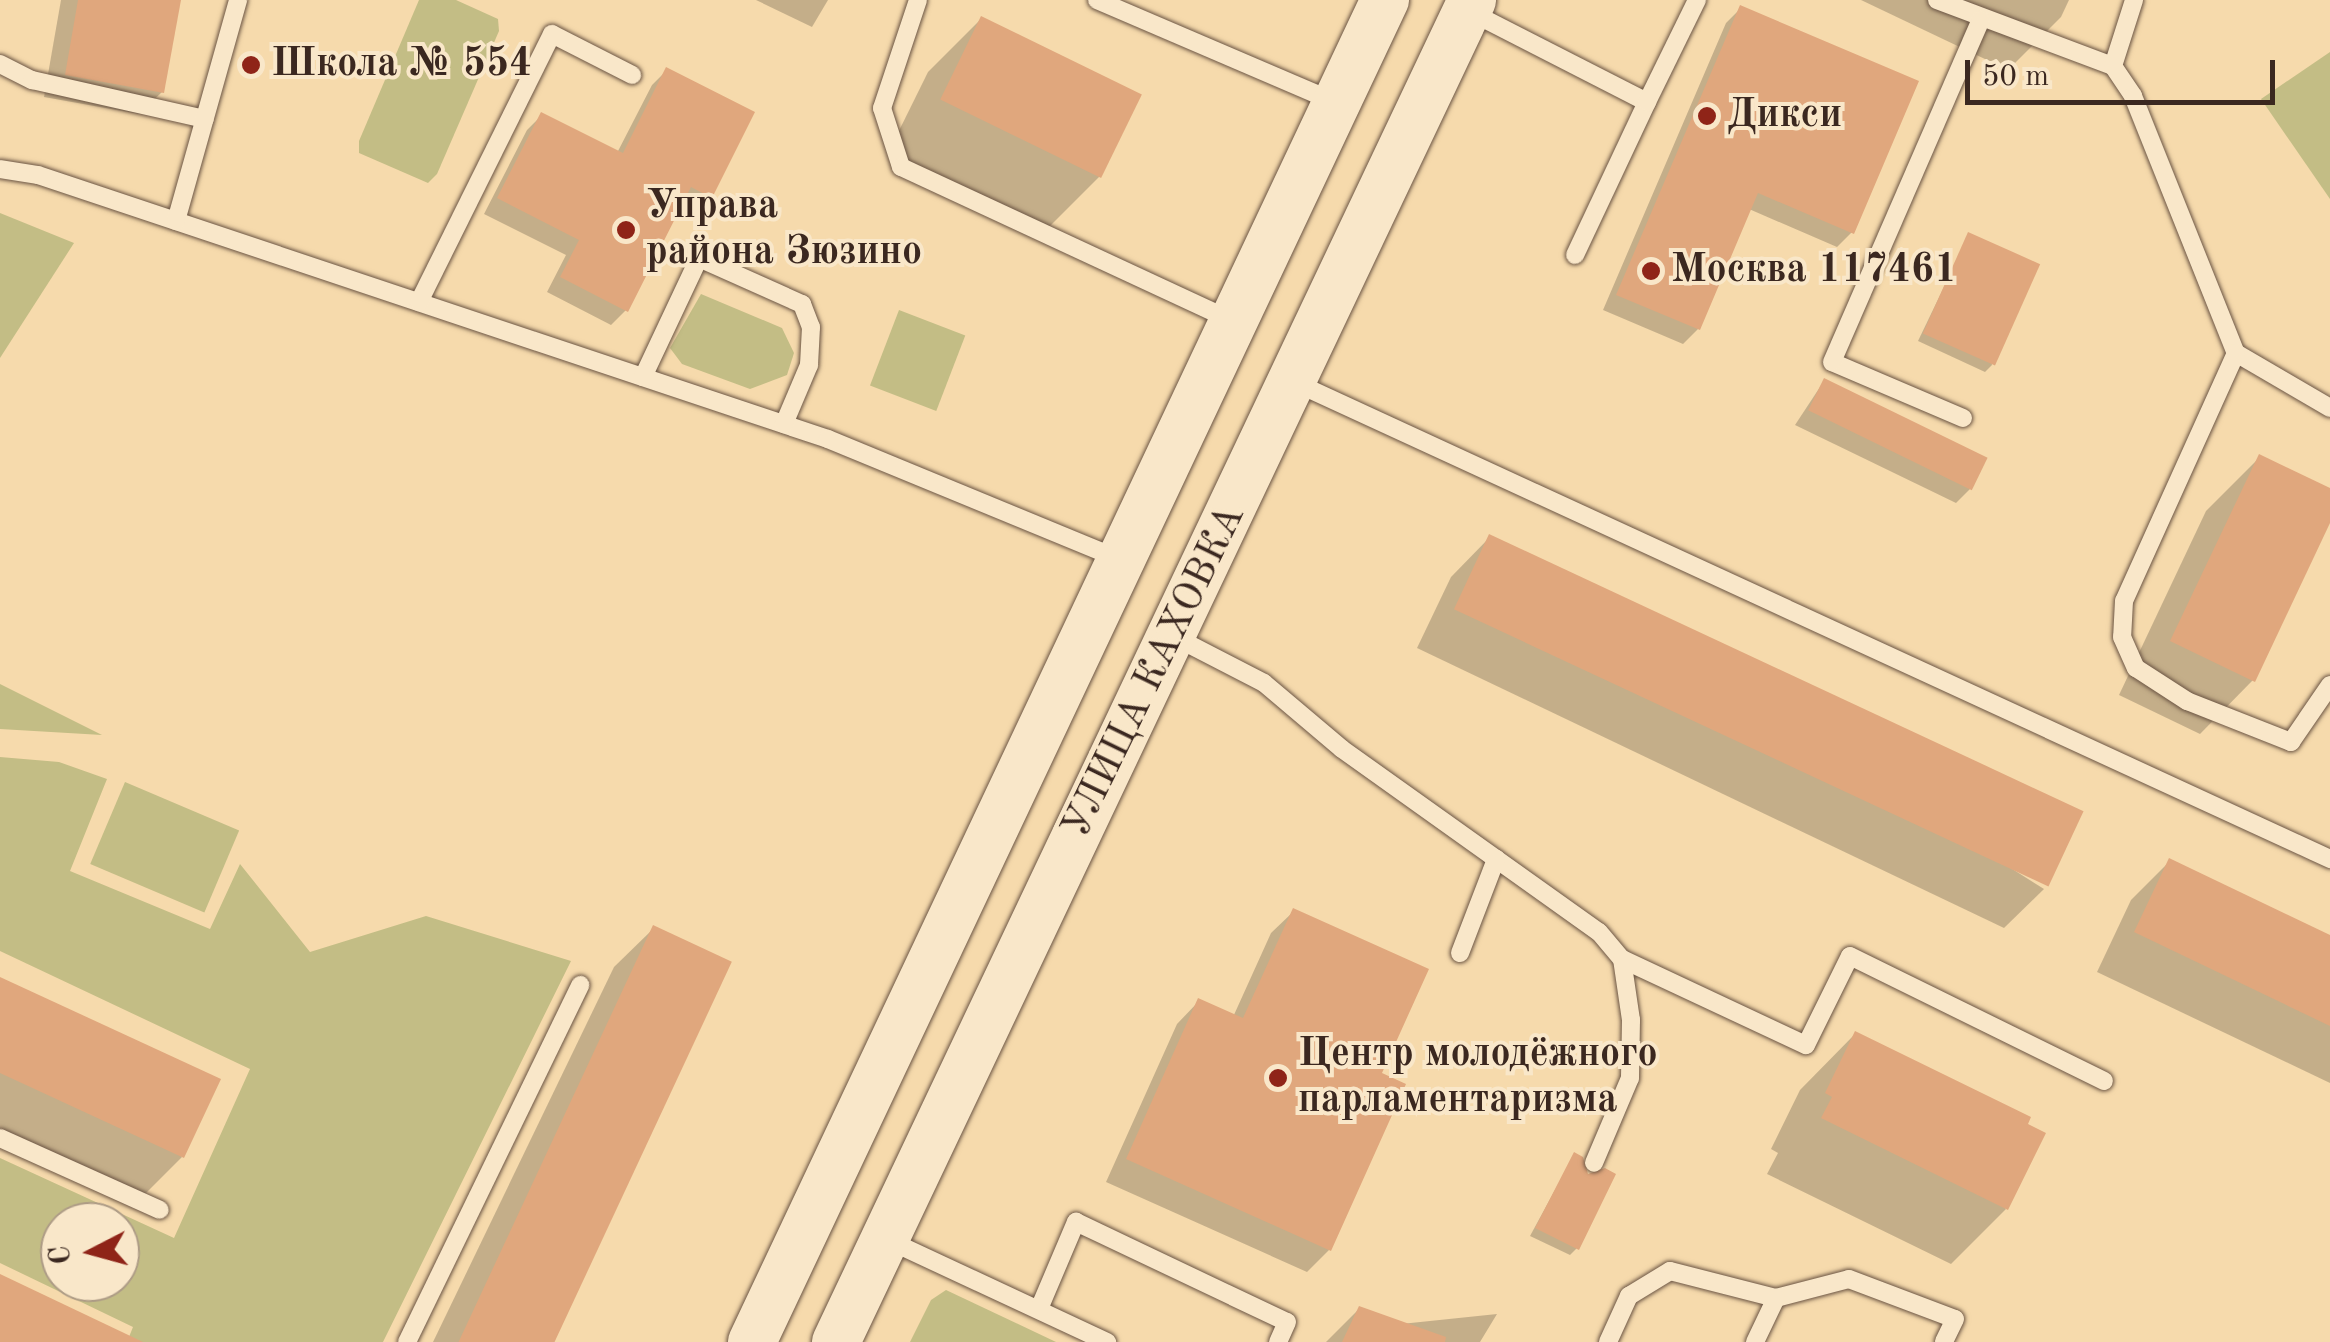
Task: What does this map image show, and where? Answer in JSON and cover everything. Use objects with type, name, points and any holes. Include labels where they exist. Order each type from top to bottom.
[{"type":"main road","name":"УЛИЦА КАХОВКА","points":[[752,1342],[1386,0]]},
{"type":"main road","name":"УЛИЦА КАХОВКА","points":[[836,1342],[1294,382],[1469,5]]},
{"type":"lane","points":[[176,221],[238,0]]},
{"type":"lane","points":[[918,0],[882,108],[900,168],[1236,322]]},
{"type":"lane","points":[[1097,0],[1337,103]]},
{"type":"lane","points":[[1575,255],[1696,0]]},
{"type":"lane","points":[[1937,0],[2113,66],[2133,96],[2236,353],[2330,408]]},
{"type":"lane","points":[[2113,66],[2134,0]]},
{"type":"lane","points":[[1469,5],[1647,102]]},
{"type":"lane","points":[[1963,418],[1832,362],[1982,20]]},
{"type":"lane","points":[[419,302],[552,34],[632,75]]},
{"type":"lane","points":[[0,64],[32,80],[205,119]]},
{"type":"lane","points":[[0,169],[38,175],[784,424],[1121,560]]},
{"type":"lane","points":[[643,377],[699,258],[802,304],[811,327],[810,365],[784,424]]},
{"type":"lane","points":[[2236,353],[2124,601],[2122,637],[2136,668],[2187,702],[2292,742],[2330,685]]},
{"type":"lane","points":[[1294,382],[2330,859]]},
{"type":"lane","points":[[1172,636],[1264,683],[1598,932],[1622,959],[1806,1045],[1850,956],[2104,1081]]},
{"type":"lane","points":[[1460,954],[1496,858]]},
{"type":"lane","points":[[1594,1163],[1630,1078],[1632,1020],[1622,959]]},
{"type":"lane","points":[[407,1342],[580,985]]},
{"type":"lane","points":[[0,1138],[160,1210]]},
{"type":"lane","points":[[1039,1309],[1076,1222],[1287,1322],[1278,1342]]},
{"type":"lane","points":[[885,1238],[1107,1342]]},
{"type":"lane","points":[[1608,1342],[1629,1296],[1670,1272],[1776,1298],[1849,1279],[1954,1318],[1944,1342]]},
{"type":"lane","points":[[1755,1342],[1776,1298]]},
{"type":"shaded area","points":[[419,0],[456,0],[498,19],[499,31],[437,174],[428,183],[359,153],[359,141]]},
{"type":"shaded area","points":[[2330,52],[2330,199],[2261,99]]},
{"type":"shaded area","points":[[0,213],[74,243],[0,358]]},
{"type":"shaded area","points":[[701,294],[782,328],[794,353],[787,375],[750,389],[682,364],[670,348]]},
{"type":"shaded area","points":[[899,310],[965,335],[936,411],[870,386]]},
{"type":"shaded area","points":[[0,684],[102,735],[0,729]]},
{"type":"shaded area","points":[[0,757],[59,762],[107,779],[70,871],[210,929],[240,864],[310,952],[426,916],[571,961],[383,1342],[127,1342],[133,1327],[81,1302],[140,1302],[140,1222],[174,1238],[250,1069],[0,951]]},
{"type":"shaded area","points":[[125,782],[239,830],[204,912],[90,864]]},
{"type":"shaded area","points":[[0,1158],[96,1202],[40,1202],[40,1282],[0,1263]]},
{"type":"shaded area","points":[[946,1290],[1056,1342],[910,1342],[931,1300]]},
{"type":"building","points":[[78,0],[181,0],[164,93],[65,75]]},
{"type":"building","points":[[1740,5],[1919,81],[1854,234],[1758,193],[1700,330],[1616,295]]},
{"type":"building","points":[[981,16],[1142,94],[1101,178],[940,100]]},
{"type":"building","points":[[666,67],[755,112],[712,198],[691,187],[628,312],[560,277],[579,240],[497,198],[541,112],[623,153]]},
{"type":"building","points":[[1968,232],[2040,264],[1995,366],[1923,333]]},
{"type":"building","points":[[1824,378],[1988,458],[1972,490],[1808,410]]},
{"type":"building","points":[[2259,454],[2330,488],[2330,523],[2255,682],[2170,641]]},
{"type":"building","points":[[1489,534],[2084,811],[2048,886],[1454,609]]},
{"type":"building","points":[[2169,858],[2330,935],[2330,1026],[2134,932]]},
{"type":"building","name":"Центр молодёжного парламентаризма","points":[[1293,908],[1429,969],[1382,1073],[1406,1084],[1331,1251],[1126,1159],[1198,998],[1243,1018]]},
{"type":"building","points":[[653,925],[732,962],[555,1342],[459,1342]]},
{"type":"building","points":[[0,977],[221,1079],[184,1158],[0,1073]]},
{"type":"building","points":[[1855,1031],[2031,1117],[2028,1124],[2046,1133],[2008,1210],[1821,1118],[1832,1097],[1825,1093]]},
{"type":"building","points":[[1574,1152],[1583,1157],[1588,1174],[1605,1168],[1616,1174],[1579,1250],[1535,1228]]},
{"type":"building","points":[[0,1274],[40,1293],[40,1302],[59,1302],[143,1342],[0,1342]]},
{"type":"building","points":[[1359,1306],[1446,1337],[1445,1342],[1342,1342]]},
{"type":"place","name":"Школа № 554","points":[[251,65]]},
{"type":"place","name":"Дикси","points":[[1707,116]]},
{"type":"place","name":"Управа района Зюзино","points":[[626,230]]},
{"type":"place","name":"Москва 117461","points":[[1651,271]]},
{"type":"place","name":"Центр молодёжного парламентаризма","points":[[1278,1078]]}]
